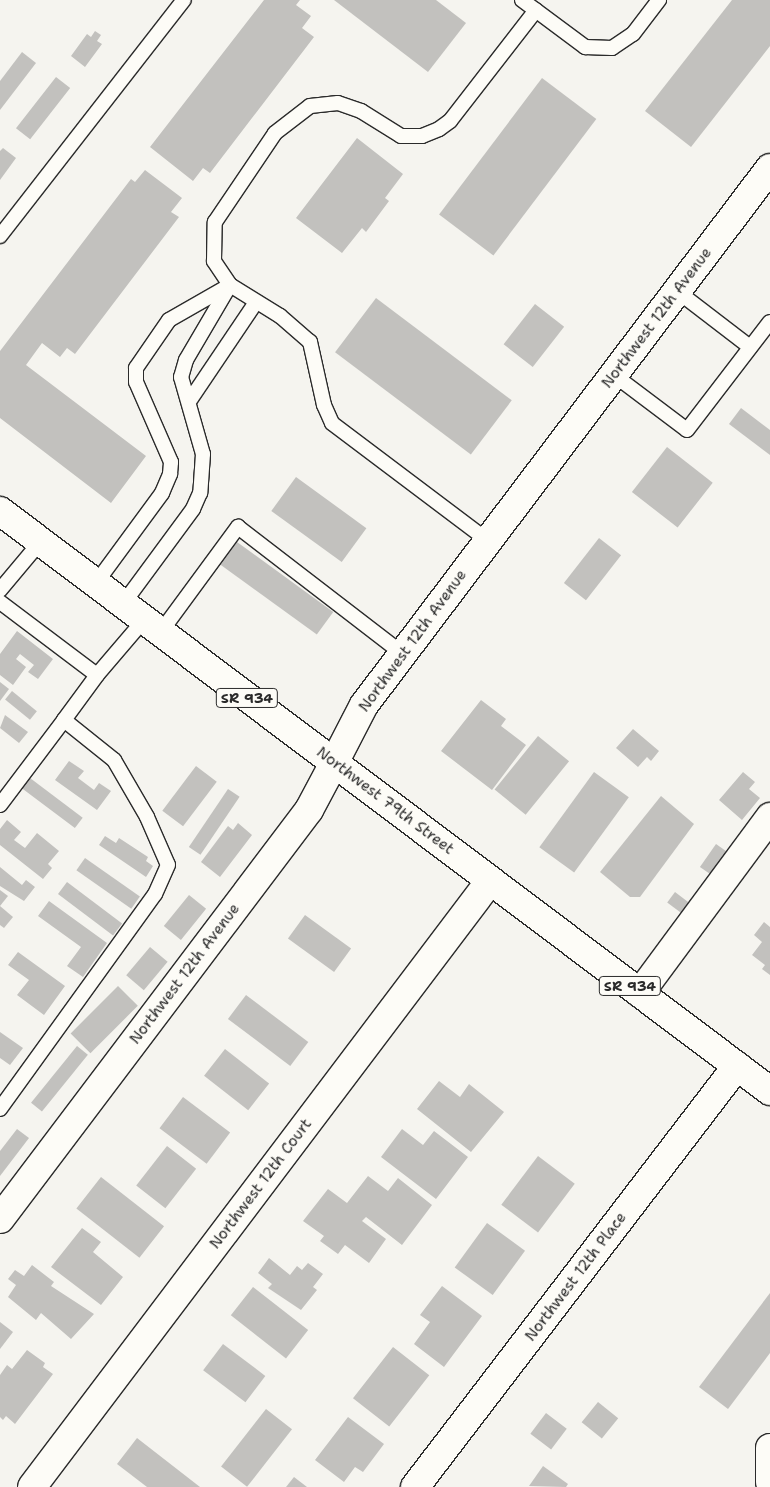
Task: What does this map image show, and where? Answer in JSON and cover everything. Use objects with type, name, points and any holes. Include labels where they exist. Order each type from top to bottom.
[{"type":"street","name":"Northwest 12th Avenue","points":[[0,1220],[309,810],[364,705],[770,168]]},
{"type":"street","name":"Northwest 79th Street","points":[[0,511],[770,1091]]},
{"type":"street","points":[[640,993],[770,817]]},
{"type":"street","name":"Northwest 12th Court","points":[[32,1487],[490,881]]},
{"type":"street","name":"Northwest 12th Place","points":[[415,1487],[737,1066]]},
{"type":"street","points":[[770,1448],[770,1482]]},
{"type":"lane","points":[[0,236],[184,0]]},
{"type":"lane","points":[[522,0],[585,47],[612,48],[633,34],[659,0]]},
{"type":"lane","points":[[488,540],[332,423],[324,405],[310,342],[230,285],[214,261],[215,222],[275,133],[310,106],[338,102],[361,111],[401,136],[422,136],[440,129],[450,121],[536,10]]},
{"type":"lane","points":[[123,604],[182,524],[200,493],[203,454],[190,400],[181,377],[186,360],[230,285]]},
{"type":"lane","points":[[96,583],[162,493],[170,474],[171,462],[136,382],[136,368],[145,350],[169,320],[230,285]]},
{"type":"lane","points":[[677,291],[750,347]]},
{"type":"lane","points":[[190,400],[256,302]]},
{"type":"lane","points":[[614,375],[687,430],[770,322]]},
{"type":"lane","points":[[0,805],[97,675],[152,626],[238,527],[403,654]]},
{"type":"lane","points":[[0,590],[41,542]]},
{"type":"lane","points":[[0,602],[97,675]]},
{"type":"lane","points":[[0,1110],[155,894],[168,865],[147,818],[114,760],[64,720]]},
{"type":"building","points":[[264,0],[300,0],[296,5],[311,16],[302,28],[314,37],[210,173],[203,168],[193,181],[150,147]]},
{"type":"building","points":[[334,0],[436,0],[466,23],[428,72]]},
{"type":"building","points":[[732,0],[770,0],[770,46],[691,147],[645,111]]},
{"type":"building","points":[[95,31],[101,35],[97,41],[102,44],[85,67],[71,56],[87,34],[91,37]]},
{"type":"building","points":[[22,52],[36,63],[0,110],[0,81]]},
{"type":"building","points":[[56,77],[70,88],[30,139],[16,128]]},
{"type":"building","points":[[542,78],[596,119],[493,255],[439,215]]},
{"type":"building","points":[[357,138],[403,174],[385,198],[389,201],[366,232],[362,228],[342,253],[296,218]]},
{"type":"building","points":[[3,148],[16,158],[0,180],[0,151]]},
{"type":"building","points":[[145,170],[182,198],[171,212],[179,217],[75,354],[67,348],[60,357],[42,343],[26,365],[146,456],[111,503],[0,418],[0,351],[131,179],[135,182]]},
{"type":"building","points":[[376,298],[512,400],[471,455],[335,352]]},
{"type":"building","points":[[535,304],[564,327],[533,367],[504,344]]},
{"type":"building","points":[[741,408],[770,430],[770,455],[729,424]]},
{"type":"building","points":[[667,447],[713,483],[678,528],[632,492]]},
{"type":"building","points":[[296,477],[366,528],[342,562],[271,511]]},
{"type":"building","points":[[599,538],[621,555],[586,600],[564,583]]},
{"type":"building","points":[[237,542],[333,612],[317,635],[221,565]]},
{"type":"building","points":[[17,631],[53,659],[38,679],[28,672],[34,665],[20,654],[16,659],[26,667],[13,685],[0,675],[0,654]]},
{"type":"building","points":[[0,682],[9,689],[0,701]]},
{"type":"building","points":[[12,691],[37,711],[30,720],[5,700]]},
{"type":"building","points":[[481,700],[506,719],[501,726],[526,745],[492,790],[441,751]]},
{"type":"building","points":[[5,715],[28,732],[19,743],[0,728]]},
{"type":"building","points":[[633,729],[659,751],[651,761],[647,757],[638,767],[616,748]]},
{"type":"building","points":[[538,736],[569,761],[526,815],[495,790]]},
{"type":"building","points":[[69,761],[84,771],[78,778],[94,790],[99,783],[111,791],[97,810],[55,780]]},
{"type":"building","points":[[196,766],[217,782],[183,826],[162,811]]},
{"type":"building","points":[[594,772],[629,797],[574,873],[539,847]]},
{"type":"building","points":[[743,772],[755,782],[749,789],[760,798],[742,820],[719,800]]},
{"type":"building","points":[[30,778],[83,818],[75,828],[22,788]]},
{"type":"building","points":[[228,789],[240,797],[200,855],[189,847]]},
{"type":"building","points":[[661,796],[694,824],[640,897],[630,897],[600,872]]},
{"type":"building","points":[[7,820],[21,832],[14,840],[25,848],[37,833],[59,851],[48,864],[52,868],[43,879],[0,845],[0,829]]},
{"type":"building","points":[[238,823],[252,835],[220,877],[201,862],[228,826],[233,830]]},
{"type":"building","points":[[105,836],[116,843],[119,838],[148,857],[146,861],[153,866],[146,877],[99,845]]},
{"type":"building","points":[[716,844],[729,853],[713,876],[700,867]]},
{"type":"building","points":[[85,858],[140,896],[131,909],[76,870]]},
{"type":"building","points":[[0,867],[22,885],[26,880],[35,887],[24,901],[0,886]]},
{"type":"building","points":[[67,882],[122,924],[113,936],[58,894]]},
{"type":"building","points":[[0,890],[8,896],[0,906]]},
{"type":"building","points":[[675,892],[692,905],[684,915],[667,902]]},
{"type":"building","points":[[189,895],[206,909],[181,940],[164,926]]},
{"type":"building","points":[[49,901],[107,943],[83,977],[67,966],[81,947],[38,916]]},
{"type":"building","points":[[0,906],[13,917],[4,928],[0,925]]},
{"type":"building","points":[[305,915],[351,949],[334,972],[288,938]]},
{"type":"building","points":[[764,922],[770,927],[770,975],[762,969],[765,965],[752,955],[762,942],[754,935]]},
{"type":"building","points":[[150,947],[168,962],[144,990],[126,975]]},
{"type":"building","points":[[18,952],[65,986],[44,1015],[17,995],[29,980],[8,965]]},
{"type":"building","points":[[118,986],[138,1006],[90,1053],[71,1033]]},
{"type":"building","points":[[246,995],[308,1042],[290,1066],[228,1019]]},
{"type":"building","points":[[0,1032],[23,1048],[10,1065],[0,1058]]},
{"type":"building","points":[[77,1046],[88,1055],[42,1112],[31,1103]]},
{"type":"building","points":[[225,1049],[269,1083],[248,1110],[204,1076]]},
{"type":"building","points":[[439,1081],[460,1097],[469,1084],[504,1112],[471,1152],[417,1109]]},
{"type":"building","points":[[183,1097],[230,1133],[207,1164],[160,1128]]},
{"type":"building","points":[[17,1129],[29,1138],[0,1176],[0,1151]]},
{"type":"building","points":[[402,1129],[423,1145],[434,1131],[468,1157],[436,1199],[381,1157]]},
{"type":"building","points":[[167,1146],[196,1169],[165,1208],[136,1185]]},
{"type":"building","points":[[538,1156],[575,1184],[538,1232],[501,1205]]},
{"type":"building","points":[[368,1176],[388,1191],[398,1178],[432,1205],[402,1245],[366,1217],[362,1221],[386,1239],[369,1263],[345,1245],[338,1254],[320,1241],[324,1236],[303,1221],[328,1189],[347,1203]]},
{"type":"building","points":[[101,1177],[164,1226],[139,1258],[76,1209]]},
{"type":"building","points":[[487,1223],[525,1251],[493,1295],[455,1267]]},
{"type":"building","points":[[82,1228],[101,1242],[93,1252],[123,1277],[101,1305],[51,1267]]},
{"type":"building","points":[[269,1258],[290,1275],[297,1266],[302,1270],[308,1263],[323,1274],[313,1287],[317,1290],[301,1310],[268,1288],[272,1284],[258,1273]]},
{"type":"building","points":[[32,1265],[54,1282],[51,1286],[94,1314],[71,1339],[41,1313],[36,1320],[8,1297],[16,1285],[8,1279],[15,1270],[24,1276]]},
{"type":"building","points":[[442,1286],[482,1316],[444,1367],[414,1344],[430,1322],[420,1315]]},
{"type":"building","points":[[253,1287],[308,1330],[286,1358],[231,1315]]},
{"type":"building","points":[[770,1293],[770,1353],[728,1409],[699,1387]]},
{"type":"building","points":[[0,1322],[13,1332],[0,1349]]},
{"type":"building","points":[[223,1344],[265,1376],[245,1402],[203,1370]]},
{"type":"building","points":[[393,1347],[429,1375],[389,1427],[353,1398]]},
{"type":"building","points":[[27,1350],[45,1363],[43,1367],[53,1374],[15,1424],[6,1416],[3,1420],[0,1417],[0,1375],[7,1365],[12,1369]]},
{"type":"building","points":[[598,1402],[618,1418],[602,1439],[582,1422]]},
{"type":"building","points":[[266,1409],[292,1429],[247,1487],[221,1467]]},
{"type":"building","points":[[546,1413],[567,1429],[551,1449],[530,1434]]},
{"type":"building","points":[[348,1417],[384,1444],[363,1472],[355,1467],[344,1482],[315,1460]]},
{"type":"building","points":[[137,1438],[200,1487],[147,1487],[117,1464]]},
{"type":"building","points":[[543,1466],[568,1484],[566,1487],[529,1486]]},
{"type":"building","points":[[294,1477],[307,1487],[286,1487]]}]
